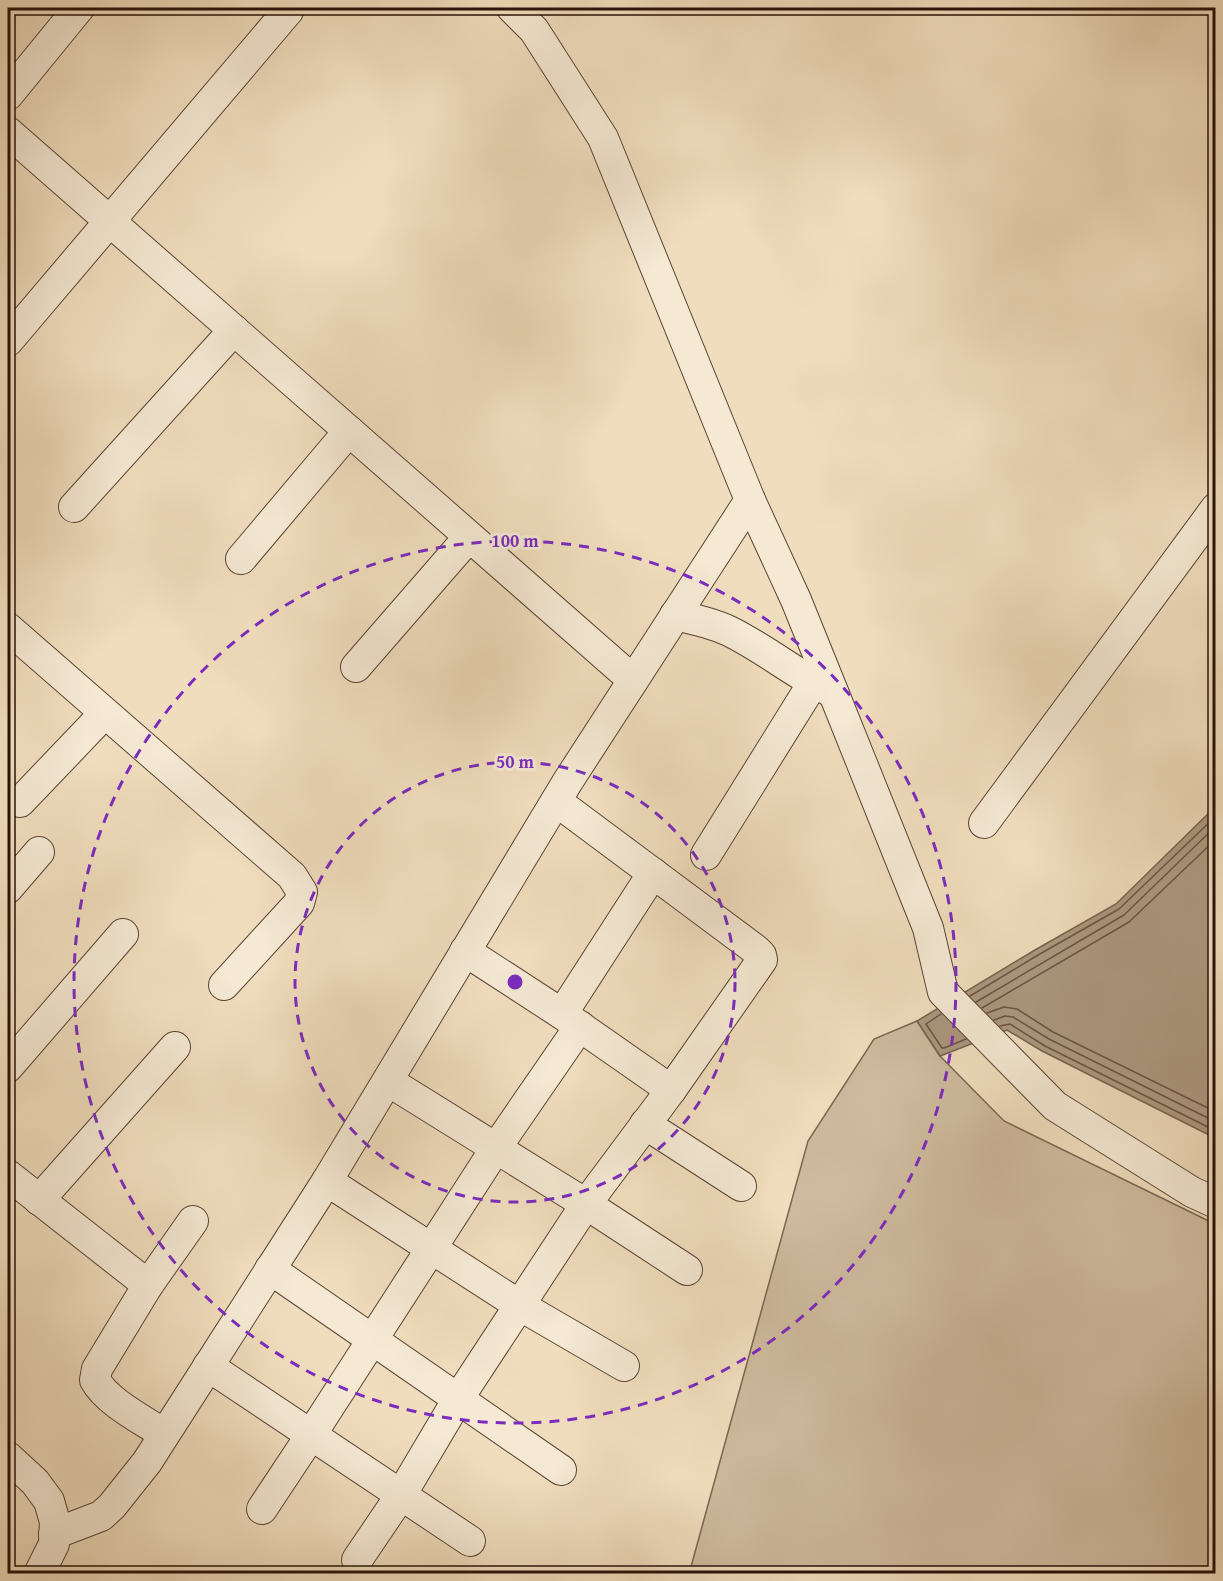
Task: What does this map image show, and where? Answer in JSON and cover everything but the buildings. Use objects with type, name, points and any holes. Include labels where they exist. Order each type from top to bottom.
[{"type":"street","points":[[8,95],[79,8]]},
{"type":"street","points":[[512,8],[534,30],[603,138],[750,500],[795,600],[824,688],[928,928],[943,992],[1055,1106],[1192,1192],[1215,1203]]},
{"type":"street","points":[[8,341],[288,11]]},
{"type":"street","points":[[8,132],[633,680]]},
{"type":"street","points":[[74,507],[234,330]]},
{"type":"street","points":[[241,559],[349,432]]},
{"type":"street","points":[[54,1534],[101,1516],[112,1506],[147,1462],[327,1180],[556,801],[750,500]]},
{"type":"street","points":[[984,823],[1215,508]]},
{"type":"street","points":[[356,667],[469,537]]},
{"type":"street","points":[[675,615],[708,622],[731,632],[824,688]]},
{"type":"street","points":[[8,628],[292,876],[298,884],[302,892],[299,903],[224,985]]},
{"type":"street","points":[[706,855],[824,688]]},
{"type":"street","points":[[20,802],[104,714]]},
{"type":"street","points":[[357,1560],[401,1495],[458,1399],[586,1204],[762,960],[756,950],[556,801]]},
{"type":"street","points":[[8,888],[39,852]]},
{"type":"street","points":[[262,1509],[496,1149],[653,873]]},
{"type":"street","points":[[8,1067],[123,934]]},
{"type":"street","points":[[465,951],[671,1089]]},
{"type":"street","points":[[39,1200],[175,1047]]},
{"type":"street","points":[[388,1081],[586,1204],[687,1270]]},
{"type":"street","points":[[645,1124],[741,1186]]},
{"type":"street","points":[[8,1175],[148,1286]]},
{"type":"street","points":[[327,1180],[519,1305],[624,1366]]},
{"type":"street","points":[[164,1434],[108,1397],[95,1380],[97,1370],[148,1286],[193,1221]]},
{"type":"street","points":[[270,1269],[561,1470]]},
{"type":"street","points":[[208,1366],[470,1541]]},
{"type":"street","points":[[8,1457],[35,1482],[49,1501],[55,1522],[54,1544],[39,1574]]},
{"type":"shaded area","points":[[917,1021],[940,1056],[1004,1121],[1215,1224],[1215,1573],[689,1574],[808,1141],[874,1039]]},
{"type":"water","points":[[1215,807],[1215,1138],[1042,1051],[1007,1030],[940,1056],[917,1021],[1116,904]]}]
